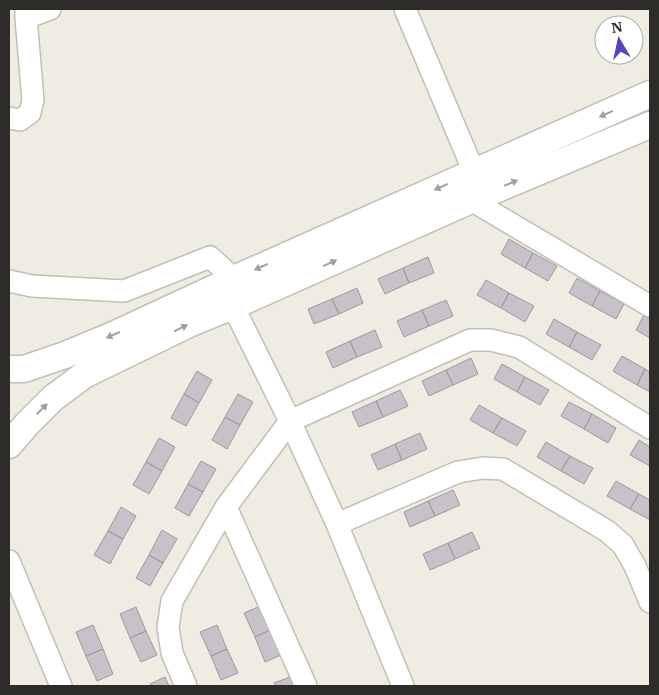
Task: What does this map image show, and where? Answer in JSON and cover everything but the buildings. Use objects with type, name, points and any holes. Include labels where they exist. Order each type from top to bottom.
[{"type":"street","points":[[9,118],[20,120],[30,113],[33,100],[26,13],[50,9]]},
{"type":"street","points":[[405,9],[474,172]]},
{"type":"street","points":[[9,369],[24,369],[112,336],[234,279],[650,94]]},
{"type":"street","points":[[9,445],[52,398],[84,375],[191,323],[471,200],[650,125]]},
{"type":"street","points":[[471,200],[650,306]]},
{"type":"street","points":[[9,281],[32,286],[124,291],[210,257],[234,279]]},
{"type":"street","points":[[233,306],[290,421],[337,524],[403,686]]},
{"type":"street","points":[[186,686],[172,653],[168,627],[172,601],[226,507],[290,421],[470,340],[491,340],[518,347],[650,428]]},
{"type":"street","points":[[337,524],[458,472],[483,468],[504,469],[606,532],[623,545],[635,566],[650,602]]},
{"type":"street","points":[[226,507],[306,686]]},
{"type":"street","points":[[9,560],[61,686]]}]
